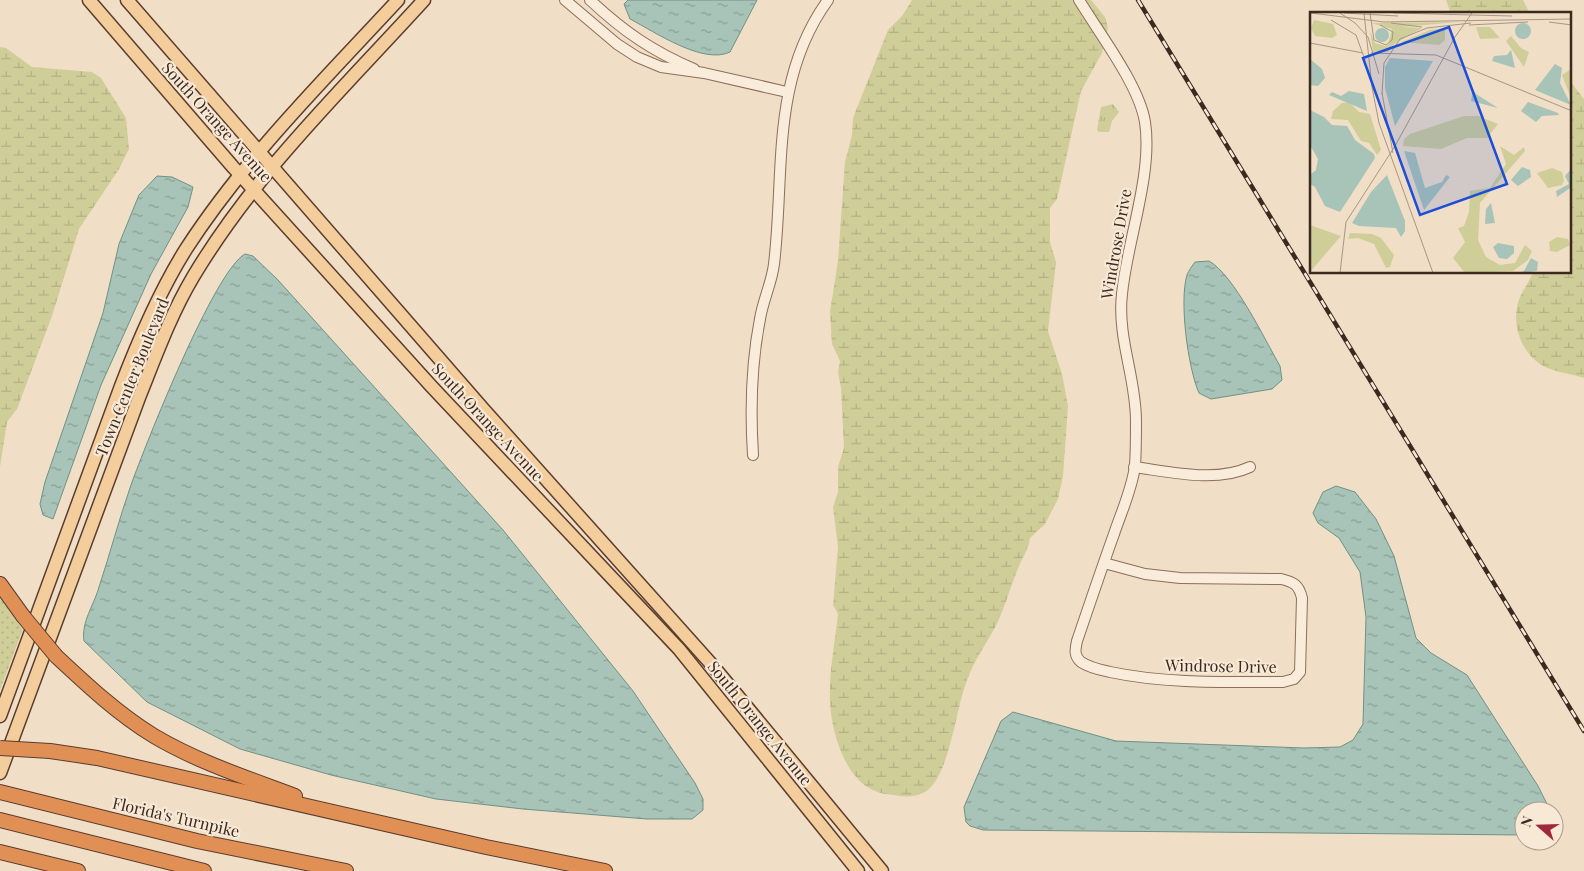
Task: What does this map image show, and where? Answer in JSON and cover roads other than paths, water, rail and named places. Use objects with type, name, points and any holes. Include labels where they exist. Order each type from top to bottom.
[{"type":"highway","points":[[0,584],[56,656],[106,702],[154,736],[200,759],[320,806],[379,822]]},
{"type":"highway","points":[[0,748],[50,751],[96,758],[605,871]]},
{"type":"highway","name":"Florida's Turnpike","points":[[0,792],[197,841],[346,871]]},
{"type":"highway","points":[[0,820],[204,871]]},
{"type":"highway","points":[[0,853],[78,871]]},
{"type":"main road","name":"South Orange Avenue","points":[[89,0],[241,175],[479,440],[570,532],[679,649],[858,871]]},
{"type":"main road","name":"South Orange Avenue","points":[[127,0],[271,167],[713,666],[882,871]]},
{"type":"main road","name":"Town Center Boulevard","points":[[0,716],[139,340],[162,292],[186,249],[241,175],[398,0]]},
{"type":"main road","name":"Town Center Boulevard","points":[[0,772],[164,335],[192,278],[221,233],[271,167],[424,0]]},
{"type":"street","points":[[566,0],[583,16],[637,57],[661,67],[704,74],[787,92]]},
{"type":"street","points":[[752,455],[750,406],[752,362],[760,316],[774,268],[780,216],[781,140],[787,92],[803,44],[828,0]]},
{"type":"street","name":"Windrose Drive","points":[[1079,0],[1129,81],[1139,102],[1145,122],[1146,150],[1141,188],[1124,270],[1120,309],[1123,343],[1135,396],[1134,467],[1104,563],[1076,641],[1075,653],[1080,661],[1090,667],[1136,678],[1177,681],[1283,682],[1294,679],[1300,672],[1302,598],[1300,587],[1292,581],[1282,579],[1180,578],[1144,574],[1104,563]]},
{"type":"street","points":[[583,16],[592,2],[626,32],[659,54],[704,74]]},
{"type":"street","points":[[1134,467],[1197,474],[1225,474],[1250,467]]},
{"type":"water","points":[[628,0],[757,0],[730,52],[719,55],[693,51],[666,39],[630,19],[624,4]]},
{"type":"water","points":[[157,176],[172,177],[193,187],[188,207],[151,274],[101,385],[53,519],[43,515],[40,504],[45,482],[103,313],[119,244],[139,195]]},
{"type":"water","points":[[245,254],[253,256],[278,280],[503,530],[633,691],[695,783],[703,799],[703,810],[692,819],[647,819],[523,809],[436,799],[331,775],[240,749],[147,702],[84,641],[86,620],[97,594],[127,498],[165,399],[199,324],[216,292],[232,267]]},
{"type":"water","points":[[1209,261],[1219,268],[1229,280],[1258,325],[1280,366],[1282,380],[1272,389],[1211,399],[1199,393],[1188,352],[1184,317],[1185,287],[1187,275],[1195,262]]},
{"type":"water","points":[[1336,486],[1355,492],[1376,519],[1394,556],[1416,638],[1431,653],[1467,675],[1538,786],[1546,801],[1514,801],[1514,835],[983,830],[970,826],[966,822],[964,807],[1001,721],[1013,712],[1116,741],[1304,748],[1340,747],[1353,740],[1363,724],[1366,617],[1360,572],[1339,538],[1318,523],[1313,513],[1323,492]]},
{"type":"railway","points":[[1138,0],[1584,731]]}]
